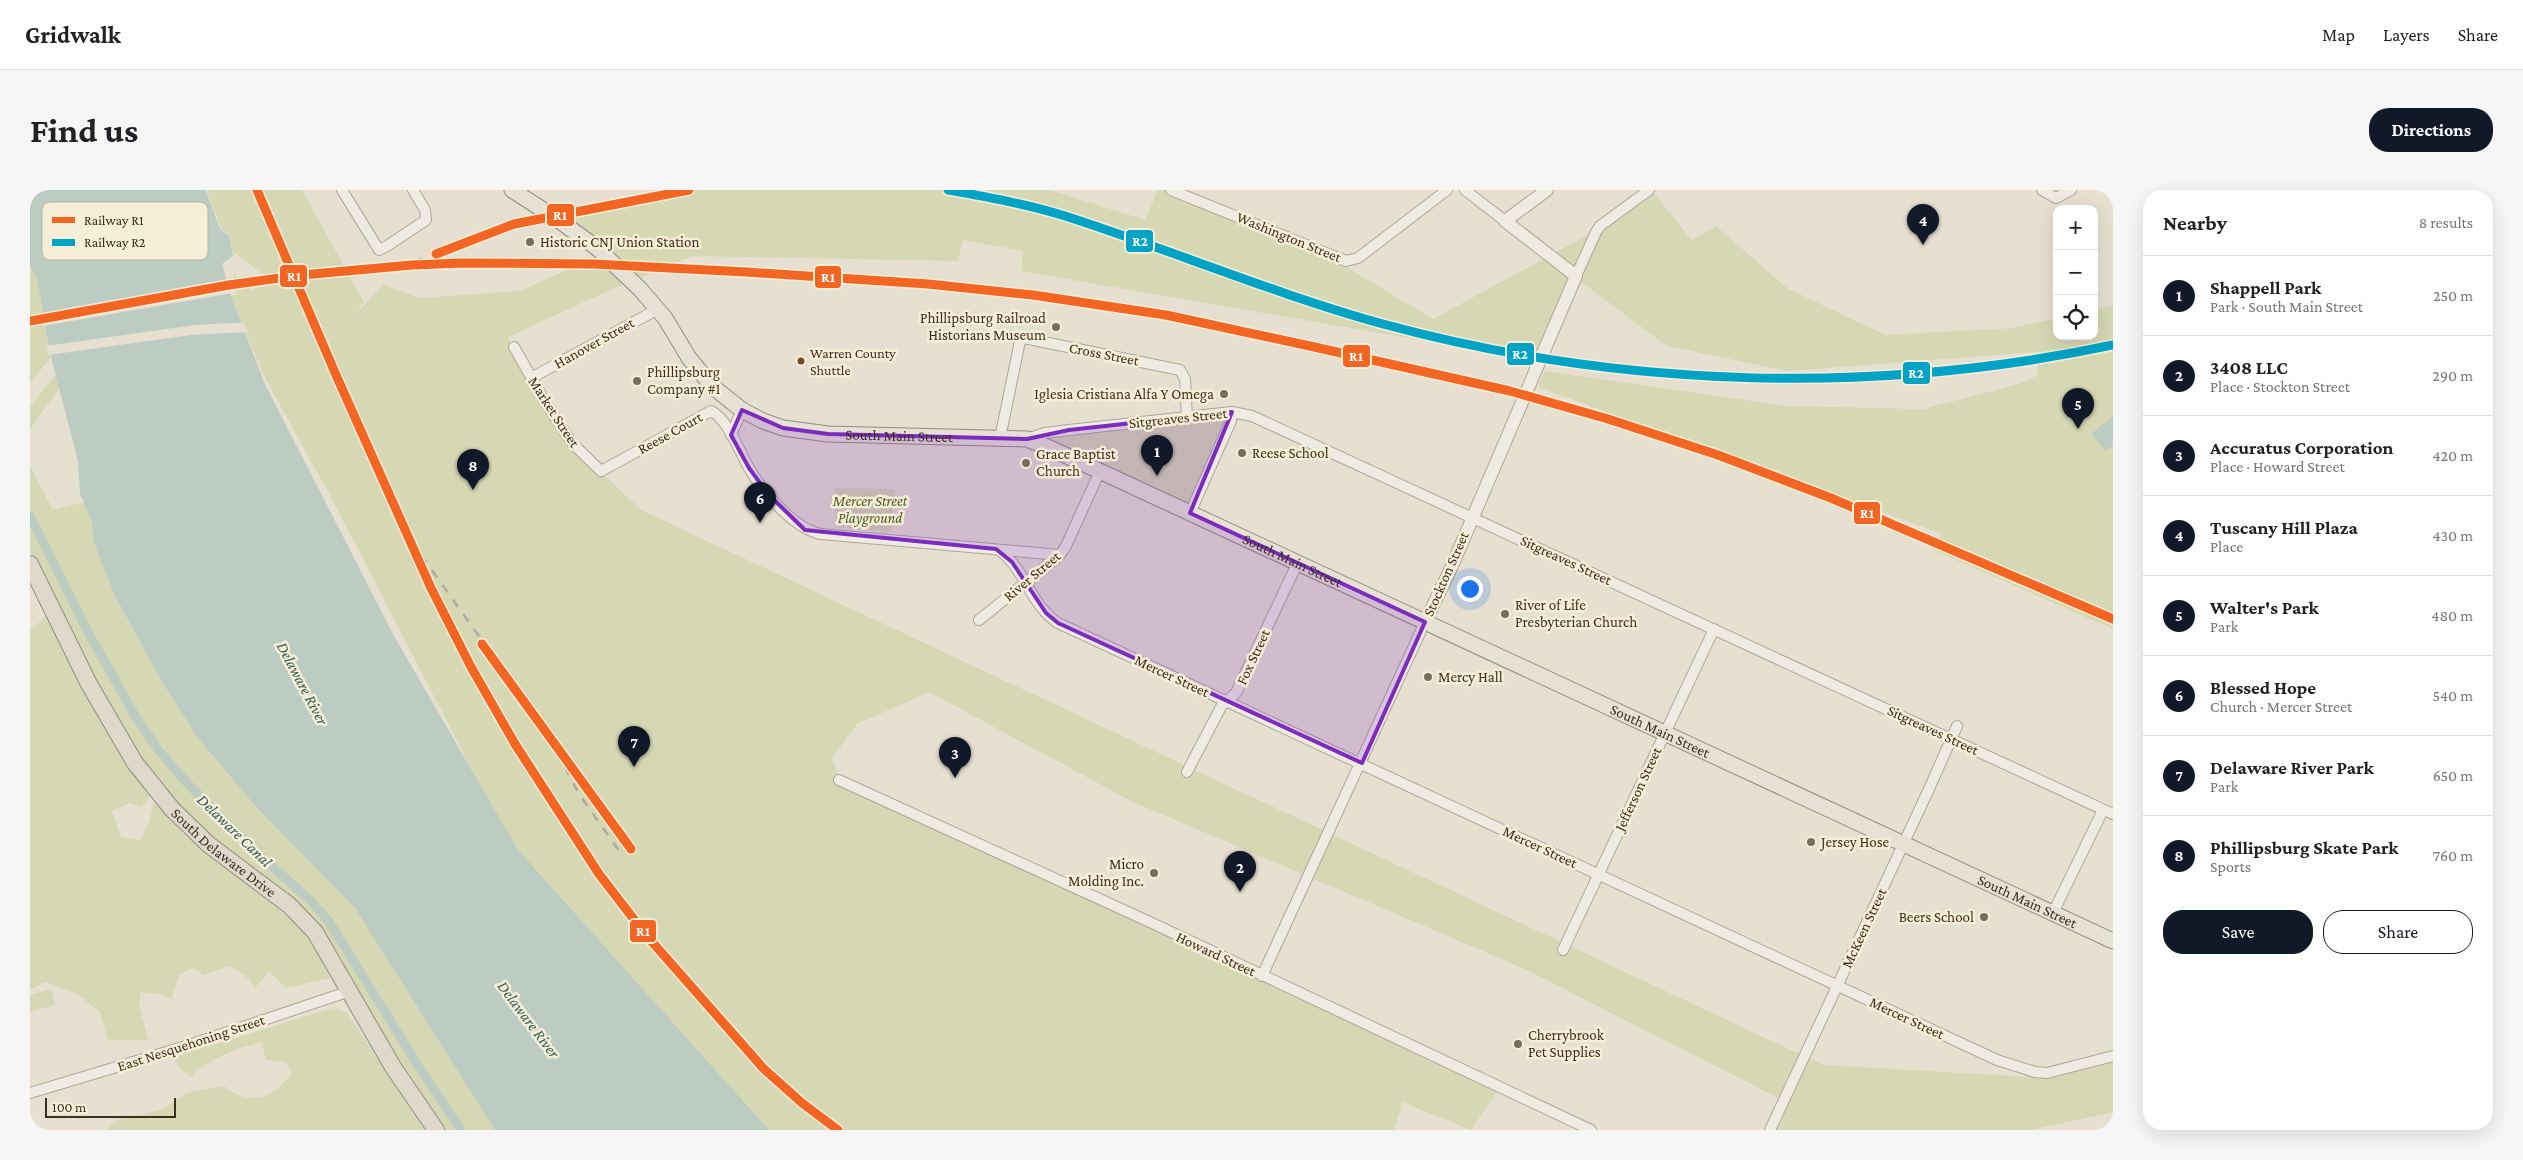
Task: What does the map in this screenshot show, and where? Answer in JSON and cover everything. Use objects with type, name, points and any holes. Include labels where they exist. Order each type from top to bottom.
[{"type":"highway","name":"South Delaware Drive","points":[[30,564],[101,705],[143,774],[172,809],[208,844],[289,905],[326,946],[393,1067],[436,1130]]},
{"type":"main road","name":"South Main Street","points":[[518,194],[558,219],[598,248],[658,309],[703,377],[742,410],[783,428],[828,434],[1027,439],[1298,562],[2113,941]]},
{"type":"street","points":[[342,190],[379,250],[424,222],[427,215],[413,190]]},
{"type":"street","name":"Washington Street","points":[[1171,190],[1346,261],[1358,258],[1447,190]]},
{"type":"street","points":[[1465,190],[1576,276]]},
{"type":"street","points":[[1505,221],[1548,190]]},
{"type":"street","name":"Stockton Street","points":[[1262,976],[1362,763],[1576,276],[1600,226],[1649,190]]},
{"type":"street","points":[[2042,190],[2050,196],[2061,196],[2071,190]]},
{"type":"street","name":"Hanover Street","points":[[532,378],[658,309]]},
{"type":"street","name":"Cross Street","points":[[1000,438],[1020,341],[1024,338],[1180,370],[1185,379],[1187,417]]},
{"type":"street","name":"Market Street","points":[[514,347],[572,444],[601,471]]},
{"type":"street","points":[[742,410],[731,434],[759,484],[805,530],[821,534],[1060,555]]},
{"type":"street","name":"Reese Court","points":[[601,471],[708,412],[714,412],[731,434]]},
{"type":"street","points":[[1190,513],[1231,420],[1232,412]]},
{"type":"street","name":"Sitgreaves Street","points":[[1027,439],[1045,433],[1242,412],[1264,420],[1472,516],[2108,812]]},
{"type":"street","name":"River Street","points":[[979,620],[1060,555],[1066,546],[1100,471]]},
{"type":"street","name":"Mercer Street","points":[[1000,551],[1012,562],[1046,613],[1058,623],[1997,1060],[2035,1072],[2054,1072],[2113,1056]]},
{"type":"street","name":"Fox Street","points":[[1187,772],[1225,702],[1236,693],[1298,562]]},
{"type":"street","name":"Jefferson Street","points":[[1563,950],[1714,629]]},
{"type":"street","name":"McKeen Street","points":[[1770,1130],[1957,726]]},
{"type":"street","name":"Howard Street","points":[[839,780],[1591,1130]]},
{"type":"street","points":[[2053,913],[2108,812]]},
{"type":"street","name":"East Nesquehoning Street","points":[[30,1093],[190,1044],[350,991]]},
{"type":"highlighted area","points":[[742,410],[783,428],[828,434],[1027,439],[1069,430],[1232,412],[1190,513],[1425,622],[1362,763],[1058,623],[1046,613],[1012,562],[996,549],[805,530],[769,495],[749,468],[731,435]]},
{"type":"green space","points":[[207,190],[302,190],[364,302],[355,314],[384,285],[419,298],[520,291],[603,254],[556,215],[676,192],[676,190],[1051,190],[1145,220],[1158,190],[1167,190],[1335,260],[1433,319],[1595,231],[1653,192],[1692,240],[1716,226],[1787,288],[1885,335],[2012,328],[2053,319],[2053,340],[2098,340],[2098,308],[2113,305],[2113,629],[1933,550],[1942,534],[1538,387],[1545,371],[1787,406],[1923,409],[2019,384],[2038,375],[2037,352],[1787,371],[1667,346],[1576,278],[1541,361],[1021,271],[1023,251],[963,240],[958,261],[692,256],[621,285],[508,337],[576,448],[641,510],[1823,1065],[2033,1077],[2113,1053],[2113,1112],[2031,1130],[1769,1130],[1782,1100],[1527,970],[1131,801],[929,692],[857,724],[832,758],[843,787],[1500,1087],[1471,1130],[1402,1102],[1394,1130],[769,1130],[533,888],[332,499],[265,378],[231,296],[237,295],[233,274],[252,291],[265,276],[236,254],[233,256],[229,236],[221,228]]},
{"type":"green space","points":[[30,265],[37,279],[51,357],[30,383]]},
{"type":"green space","points":[[57,373],[60,388],[30,429],[30,407]]},
{"type":"green space","points":[[1232,412],[1190,513],[1027,439]]},
{"type":"green space","points":[[30,466],[53,510],[85,502],[92,520],[93,540],[114,594],[162,682],[198,738],[257,808],[355,908],[495,1130],[444,1130],[400,1065],[336,952],[219,846],[164,791],[117,724],[30,552]]},
{"type":"green space","name":"Mercer Street Playground","points":[[834,488],[895,489],[891,532],[836,527]]},
{"type":"green space","points":[[46,616],[102,720],[150,796],[141,807],[129,803],[112,811],[121,837],[140,840],[149,822],[154,802],[185,836],[241,876],[308,934],[330,978],[286,988],[269,971],[255,988],[249,979],[230,966],[203,975],[193,968],[180,974],[171,999],[163,995],[141,992],[139,1004],[148,1040],[108,1040],[100,1012],[77,994],[45,982],[30,990],[30,631]]},
{"type":"green space","points":[[51,989],[55,1005],[30,1012],[30,995]]},
{"type":"green space","points":[[333,1008],[347,1012],[424,1130],[106,1130],[117,1120],[164,1109],[186,1093],[224,1086],[234,1093],[252,1098],[269,1094],[285,1082],[292,1073],[286,1062],[266,1060],[262,1042],[224,1055],[207,1064],[191,1077],[180,1069],[175,1060],[177,1056]]},
{"type":"water","name":"Delaware River","points":[[30,190],[206,190],[220,229],[229,236],[233,256],[222,264],[231,296],[265,384],[394,636],[518,850],[769,1130],[495,1130],[355,908],[257,808],[198,738],[162,682],[114,594],[93,540],[92,520],[80,494],[78,461],[51,357],[37,279],[30,265]]},
{"type":"water","points":[[2113,416],[2113,445],[2106,451],[2091,434]]},
{"type":"pier","points":[[230,281],[233,293],[43,326],[41,314]]},
{"type":"pier","points":[[244,323],[248,332],[191,335],[48,355],[46,346],[195,325]]},
{"type":"waterway","name":"Delaware Canal","points":[[30,516],[88,632],[134,714],[159,751],[187,783],[268,863],[310,900],[330,923],[422,1072],[461,1130]]},
{"type":"railway","points":[[414,261],[447,251],[514,224],[689,190]]},
{"type":"railway","points":[[948,190],[1022,204],[1065,216],[1263,286],[1383,324],[1472,345],[1563,361],[1654,372],[1746,378],[1839,378],[1931,372],[2022,361],[2113,345]]},
{"type":"railway","points":[[30,321],[229,285],[302,275],[412,265],[462,263],[594,264],[746,272],[928,284],[1033,295],[1166,315],[1310,346],[1510,391],[1608,419],[1718,455],[1831,498],[2113,619]]},
{"type":"railway","points":[[411,541],[631,849]]},
{"type":"railway","points":[[565,767],[579,794],[622,855]]},
{"type":"rail line","name":"R1","points":[[257,190],[336,375],[431,588],[471,667],[515,744],[599,874],[646,935],[763,1068],[802,1103],[838,1130]]},
{"type":"rail line","name":"R1","points":[[436,254],[514,224],[689,190]]},
{"type":"rail line","name":"R2","points":[[948,190],[1022,204],[1065,216],[1263,286],[1383,324],[1472,345],[1563,361],[1654,372],[1746,378],[1839,378],[1931,372],[2022,361],[2113,345]]},
{"type":"rail line","name":"R1","points":[[30,321],[229,285],[302,275],[412,265],[462,263],[594,264],[746,272],[928,284],[1033,295],[1166,315],[1310,346],[1510,391],[1608,419],[1718,455],[1831,498],[2113,619]]},
{"type":"rail line","name":"R1","points":[[482,644],[631,849]]},
{"type":"place","name":"Historic CNJ Union Station","points":[[530,242]]},
{"type":"place","name":"Tuscany Hill Plaza","points":[[1923,245]]},
{"type":"place","name":"Phillipsburg Railroad Historians Museum","points":[[1056,327]]},
{"type":"place","name":"Warren County Shuttle","points":[[801,361]]},
{"type":"place","name":"Phillipsburg Company #1","points":[[637,381]]},
{"type":"place","name":"Iglesia Cristiana Alfa Y Omega","points":[[1224,394]]},
{"type":"place","name":"Walter's Park","points":[[2078,429]]},
{"type":"place","name":"Reese School","points":[[1242,453]]},
{"type":"place","name":"Grace Baptist Church","points":[[1026,463]]},
{"type":"place","name":"Shappell Park","points":[[1157,476]]},
{"type":"place","name":"Phillipsburg Skate Park","points":[[473,490]]},
{"type":"place","name":"Blessed Hope","points":[[760,523]]},
{"type":"place","name":"River of Life Presbyterian Church","points":[[1505,614]]},
{"type":"place","name":"Mercy Hall","points":[[1428,677]]},
{"type":"place","name":"Delaware River Park","points":[[634,767]]},
{"type":"place","name":"Accuratus Corporation","points":[[955,778]]},
{"type":"place","name":"Jersey Hose","points":[[1811,842]]},
{"type":"place","name":"Micro Molding Inc.","points":[[1154,873]]},
{"type":"place","name":"3408 LLC","points":[[1240,892]]},
{"type":"place","name":"Beers School","points":[[1984,917]]},
{"type":"place","name":"Cherrybrook Pet Supplies","points":[[1518,1044]]}]
